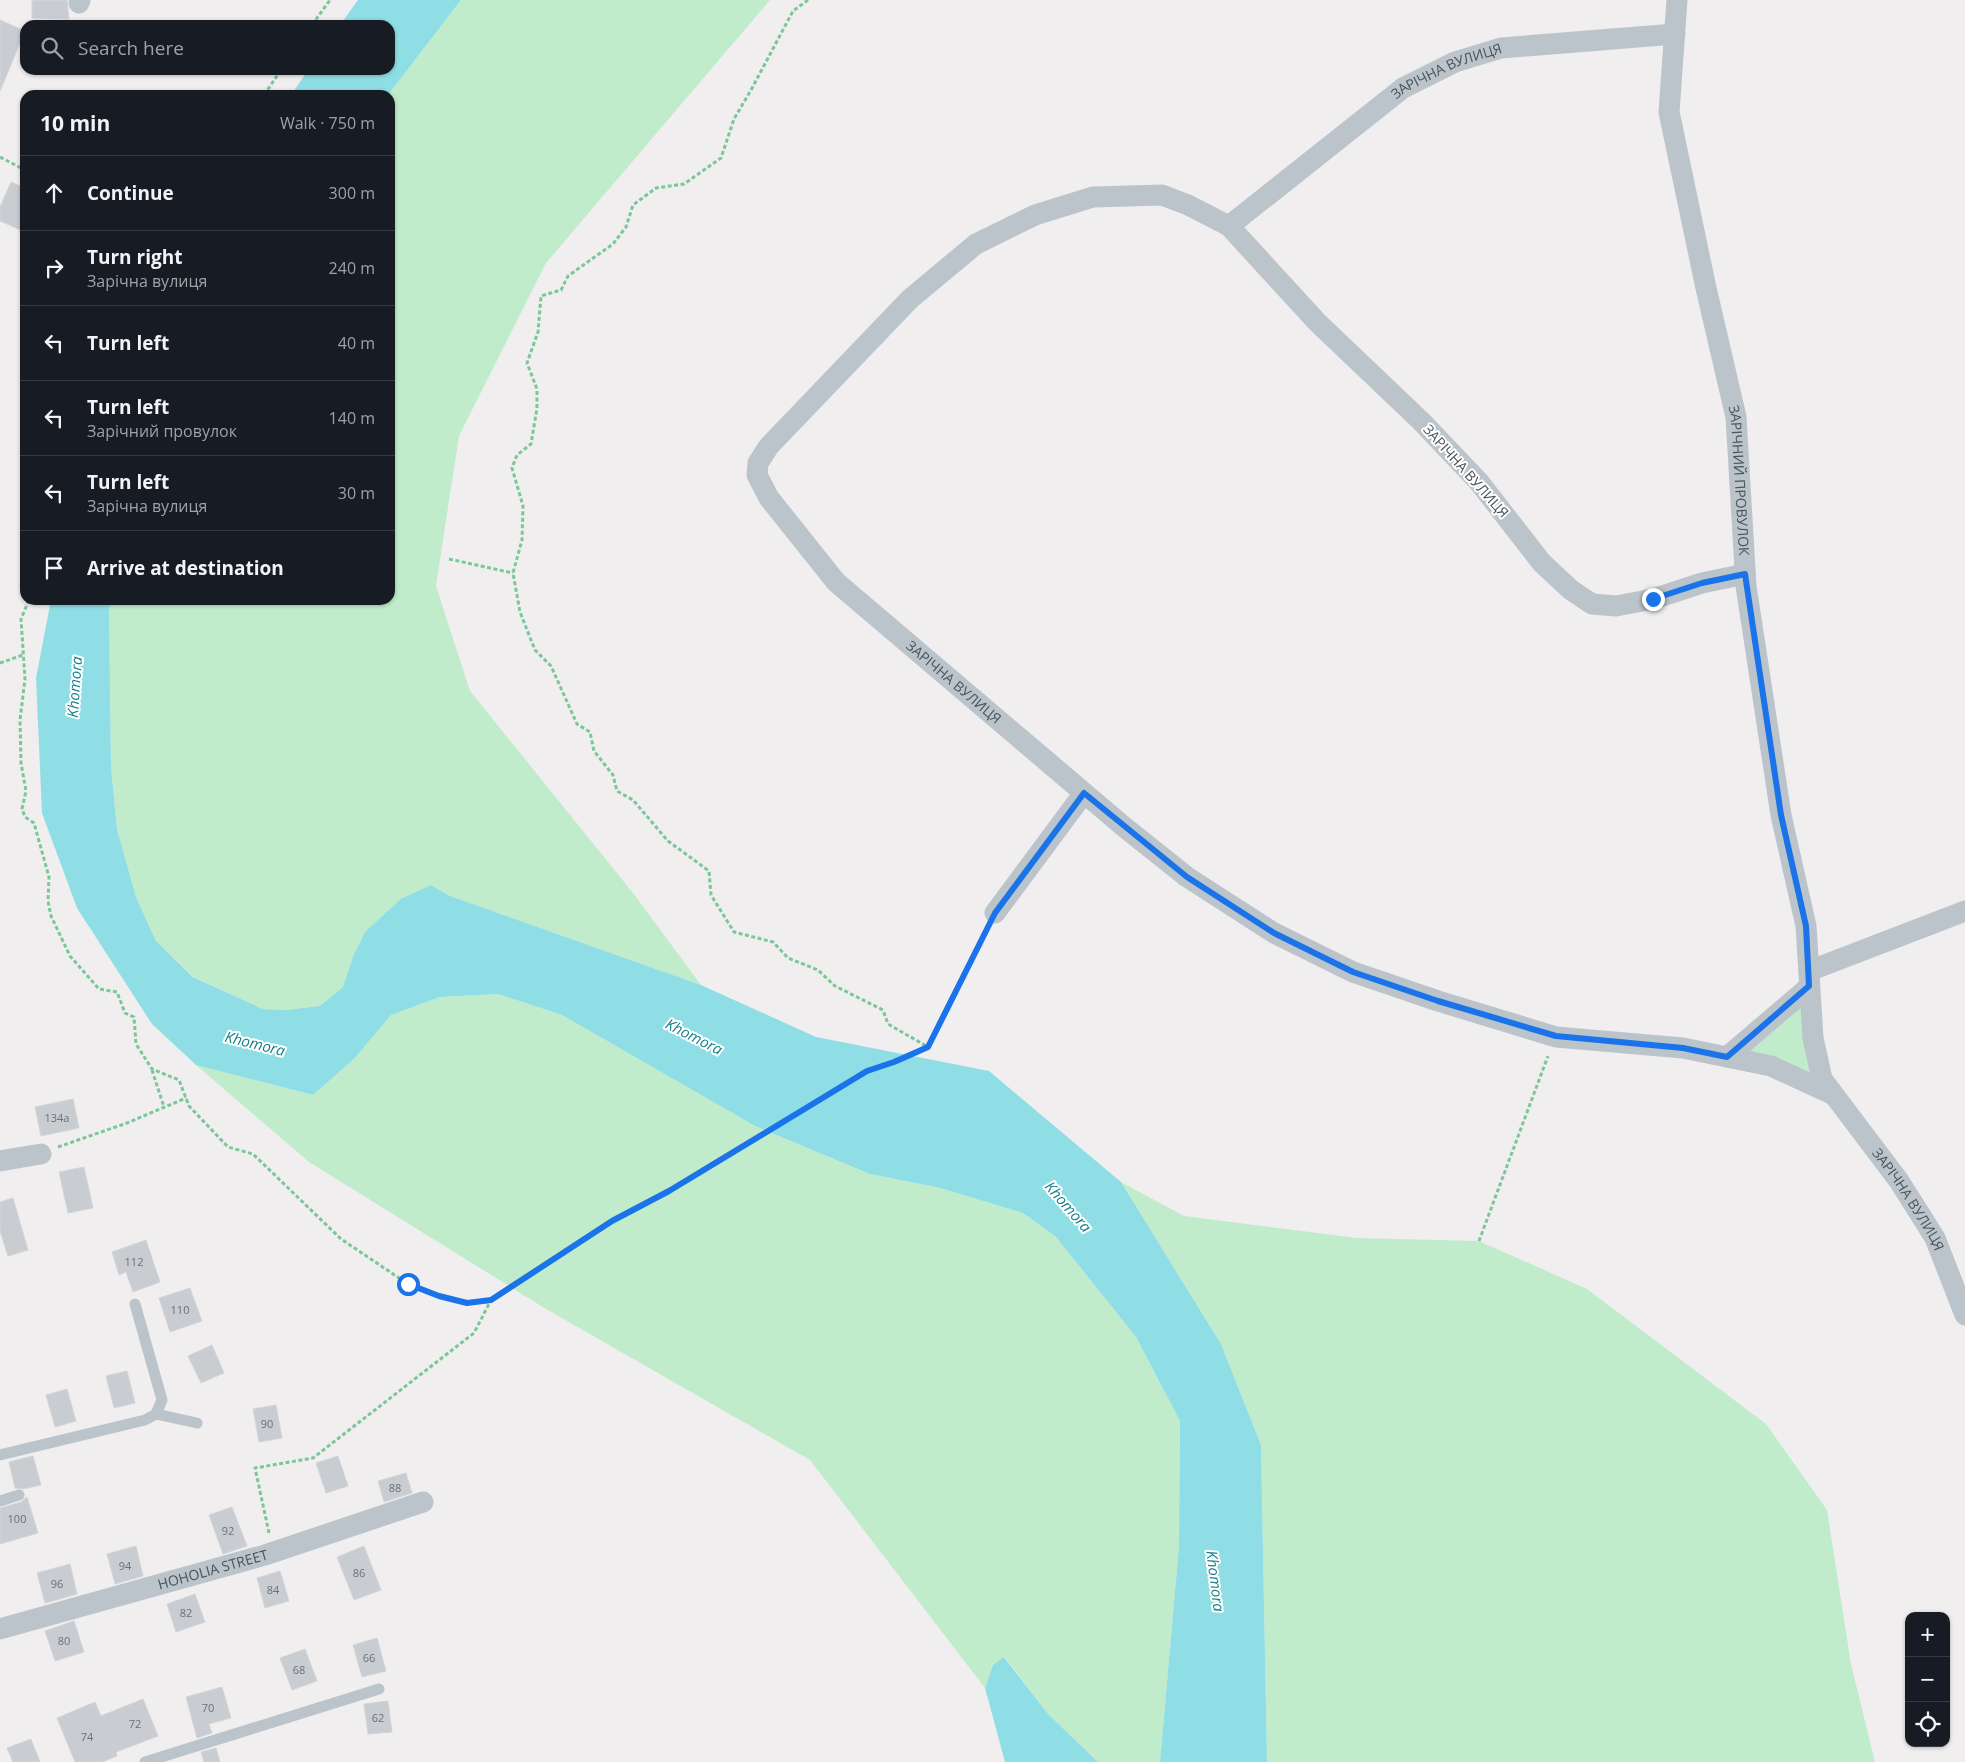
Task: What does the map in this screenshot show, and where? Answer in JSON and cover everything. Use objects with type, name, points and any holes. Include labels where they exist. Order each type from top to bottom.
[{"type":"street","points":[[1675,34],[1677,0]]},
{"type":"street","name":"ЗАРІЧНА ВУЛИЦЯ","points":[[1229,226],[1403,88],[1455,62],[1501,48],[1675,34]]},
{"type":"street","name":"ЗАРІЧНИЙ ПРОВУЛОК","points":[[1675,34],[1669,112],[1706,288],[1736,417],[1745,574],[1781,815],[1806,926],[1813,1038],[1822,1079],[1834,1095]]},
{"type":"street","name":"ЗАРІЧНА ВУЛИЦЯ","points":[[1745,574],[1702,583],[1653,599],[1616,606],[1592,604],[1542,563],[1479,482],[1420,421],[1318,323],[1229,226],[1188,205],[1162,195],[1093,197],[1035,215],[976,244],[910,299],[769,446],[758,463],[757,475],[769,498],[836,582],[1084,793],[1187,877],[1274,933],[1353,972],[1438,1001],[1556,1036],[1683,1048],[1771,1066],[1834,1095],[1899,1181],[1935,1238],[1965,1315]]},
{"type":"street","points":[[995,913],[1084,793]]},
{"type":"street","points":[[1727,1057],[1809,979],[1965,911]]},
{"type":"street","points":[[0,1161],[41,1154]]},
{"type":"street","name":"HOHOLIA STREET","points":[[0,1629],[265,1555],[423,1502]]},
{"type":"lane","points":[[0,1455],[145,1420],[156,1414],[162,1400],[135,1304]]},
{"type":"lane","points":[[156,1414],[197,1423]]},
{"type":"lane","points":[[0,1501],[20,1495]]},
{"type":"lane","points":[[145,1762],[165,1759],[379,1689]]},
{"type":"path","points":[[316,20],[330,0]]},
{"type":"path","points":[[808,0],[793,11],[734,119],[721,158],[684,184],[656,188],[633,205],[626,227],[613,244],[568,276],[561,290],[541,296],[538,332],[528,363],[537,389],[538,408],[531,444],[517,455],[512,468],[523,506],[522,540],[513,573],[520,612],[535,650],[551,666],[577,724],[590,732],[594,751],[612,775],[617,791],[634,800],[668,842],[709,871],[711,895],[734,932],[773,942],[788,958],[818,970],[836,986],[882,1010],[888,1024],[928,1047]]},
{"type":"path","points":[[267,90],[278,75]]},
{"type":"path","points":[[0,157],[20,167]]},
{"type":"path","points":[[449,559],[513,573]]},
{"type":"path","points":[[26,605],[20,619],[25,680],[20,720],[21,763],[26,791],[22,809],[25,818],[34,823],[41,844],[49,878],[48,901],[51,916],[70,956],[99,989],[117,992],[125,1013],[134,1017],[136,1044],[152,1069],[164,1107]]},
{"type":"path","points":[[0,663],[23,655]]},
{"type":"path","points":[[152,1069],[179,1080],[189,1106],[228,1147],[253,1154],[341,1239],[408,1284],[439,1296],[467,1303],[491,1300],[612,1221],[669,1191],[867,1071],[894,1062],[928,1047],[995,913]]},
{"type":"path","points":[[1479,1241],[1556,1036]]},
{"type":"path","points":[[41,1154],[128,1123],[186,1098]]},
{"type":"path","points":[[265,1555],[271,1539],[255,1468],[313,1458],[474,1332],[491,1300]]},
{"type":"green space","points":[[461,0],[770,0],[546,263],[459,436],[436,586],[470,691],[633,893],[701,985],[450,896],[431,885],[365,932],[354,954],[343,987],[320,1006],[286,1010],[263,1009],[194,977],[156,941],[136,897],[117,829],[111,767],[109,608],[110,605],[395,605],[395,90],[392,90]]},
{"type":"green space","points":[[1809,987],[1822,1079],[1727,1057]]},
{"type":"green space","points":[[498,994],[562,1015],[755,1126],[870,1174],[940,1188],[1023,1213],[1056,1237],[1136,1337],[1180,1421],[1179,1546],[1160,1762],[1098,1762],[1048,1714],[1005,1657],[993,1665],[985,1688],[810,1460],[546,1309],[309,1162],[196,1065],[313,1095],[354,1059],[391,1015],[440,997]]},
{"type":"green space","points":[[1121,1182],[1184,1216],[1357,1238],[1479,1241],[1587,1289],[1766,1424],[1827,1510],[1851,1664],[1875,1762],[1267,1762],[1261,1445],[1221,1344]]},
{"type":"water","points":[[358,0],[461,0],[392,90],[294,90],[305,75],[395,75],[395,20],[344,20]]},
{"type":"water","name":"Khomora","points":[[50,605],[110,605],[109,608],[111,767],[117,829],[136,897],[156,941],[193,977],[263,1009],[286,1010],[320,1006],[343,987],[354,954],[365,932],[401,899],[431,885],[450,896],[701,985],[816,1037],[989,1071],[1121,1182],[1221,1344],[1261,1445],[1267,1762],[1160,1762],[1179,1546],[1180,1421],[1136,1337],[1056,1237],[1023,1213],[940,1188],[870,1174],[755,1126],[562,1015],[498,994],[440,997],[391,1015],[354,1059],[313,1095],[196,1065],[152,1024],[77,908],[42,813],[36,678]]},
{"type":"water","points":[[1004,1657],[1048,1714],[1098,1762],[1005,1762],[985,1688],[993,1665]]},
{"type":"building","points":[[32,0],[67,0],[69,19],[32,18]]},
{"type":"building","points":[[0,20],[20,29],[20,43],[0,91]]},
{"type":"building","points":[[11,182],[20,186],[20,230],[0,221],[0,207]]},
{"type":"building","points":[[73,1099],[79,1128],[41,1136],[35,1107]]},
{"type":"building","points":[[84,1167],[93,1208],[68,1213],[59,1172]]},
{"type":"building","points":[[13,1198],[28,1250],[8,1256],[0,1231],[0,1202]]},
{"type":"building","points":[[146,1240],[160,1282],[133,1292],[126,1272],[119,1275],[112,1252]]},
{"type":"building","points":[[190,1288],[202,1321],[170,1332],[159,1298]]},
{"type":"building","points":[[212,1345],[224,1373],[201,1383],[188,1356]]},
{"type":"building","points":[[127,1371],[135,1403],[114,1408],[106,1376]]},
{"type":"building","points":[[67,1389],[76,1421],[55,1427],[46,1395]]},
{"type":"building","points":[[276,1405],[282,1438],[259,1442],[253,1409]]},
{"type":"building","points":[[33,1456],[41,1485],[23,1489],[15,1488],[9,1462]]},
{"type":"building","points":[[338,1456],[348,1486],[326,1493],[316,1463]]},
{"type":"building","points":[[406,1473],[412,1493],[384,1502],[378,1481]]},
{"type":"building","points":[[27,1497],[38,1533],[0,1544],[0,1508],[21,1502]]},
{"type":"building","points":[[232,1507],[247,1546],[223,1554],[209,1515]]},
{"type":"building","points":[[136,1546],[143,1576],[115,1584],[107,1554]]},
{"type":"building","points":[[364,1546],[381,1590],[354,1600],[337,1557]]},
{"type":"building","points":[[70,1564],[77,1594],[45,1603],[37,1573]]},
{"type":"building","points":[[280,1571],[289,1601],[265,1608],[257,1578]]},
{"type":"building","points":[[195,1594],[205,1622],[176,1632],[167,1604]]},
{"type":"building","points":[[74,1621],[84,1652],[55,1661],[45,1631]]},
{"type":"building","points":[[377,1638],[386,1671],[362,1677],[353,1645]]},
{"type":"building","points":[[305,1649],[317,1681],[292,1690],[280,1658]]},
{"type":"building","points":[[222,1687],[231,1718],[209,1724],[212,1733],[197,1738],[186,1697]]},
{"type":"building","points":[[143,1699],[158,1736],[116,1752],[117,1756],[102,1762],[75,1762],[57,1718],[95,1702],[101,1716]]},
{"type":"building","points":[[388,1701],[392,1732],[368,1734],[364,1704]]},
{"type":"building","points":[[31,1739],[40,1762],[13,1762],[7,1748]]},
{"type":"building","points":[[216,1748],[220,1762],[204,1762],[201,1752]]},
{"type":"route","points":[[408,1284],[439,1296],[467,1303],[491,1300],[612,1221],[669,1191],[867,1071],[894,1062],[928,1047],[995,913],[1084,793],[1187,877],[1274,933],[1353,972],[1438,1001],[1556,1036],[1683,1048],[1727,1057],[1809,986],[1806,926],[1781,815],[1745,574],[1702,583],[1653,599]]}]
